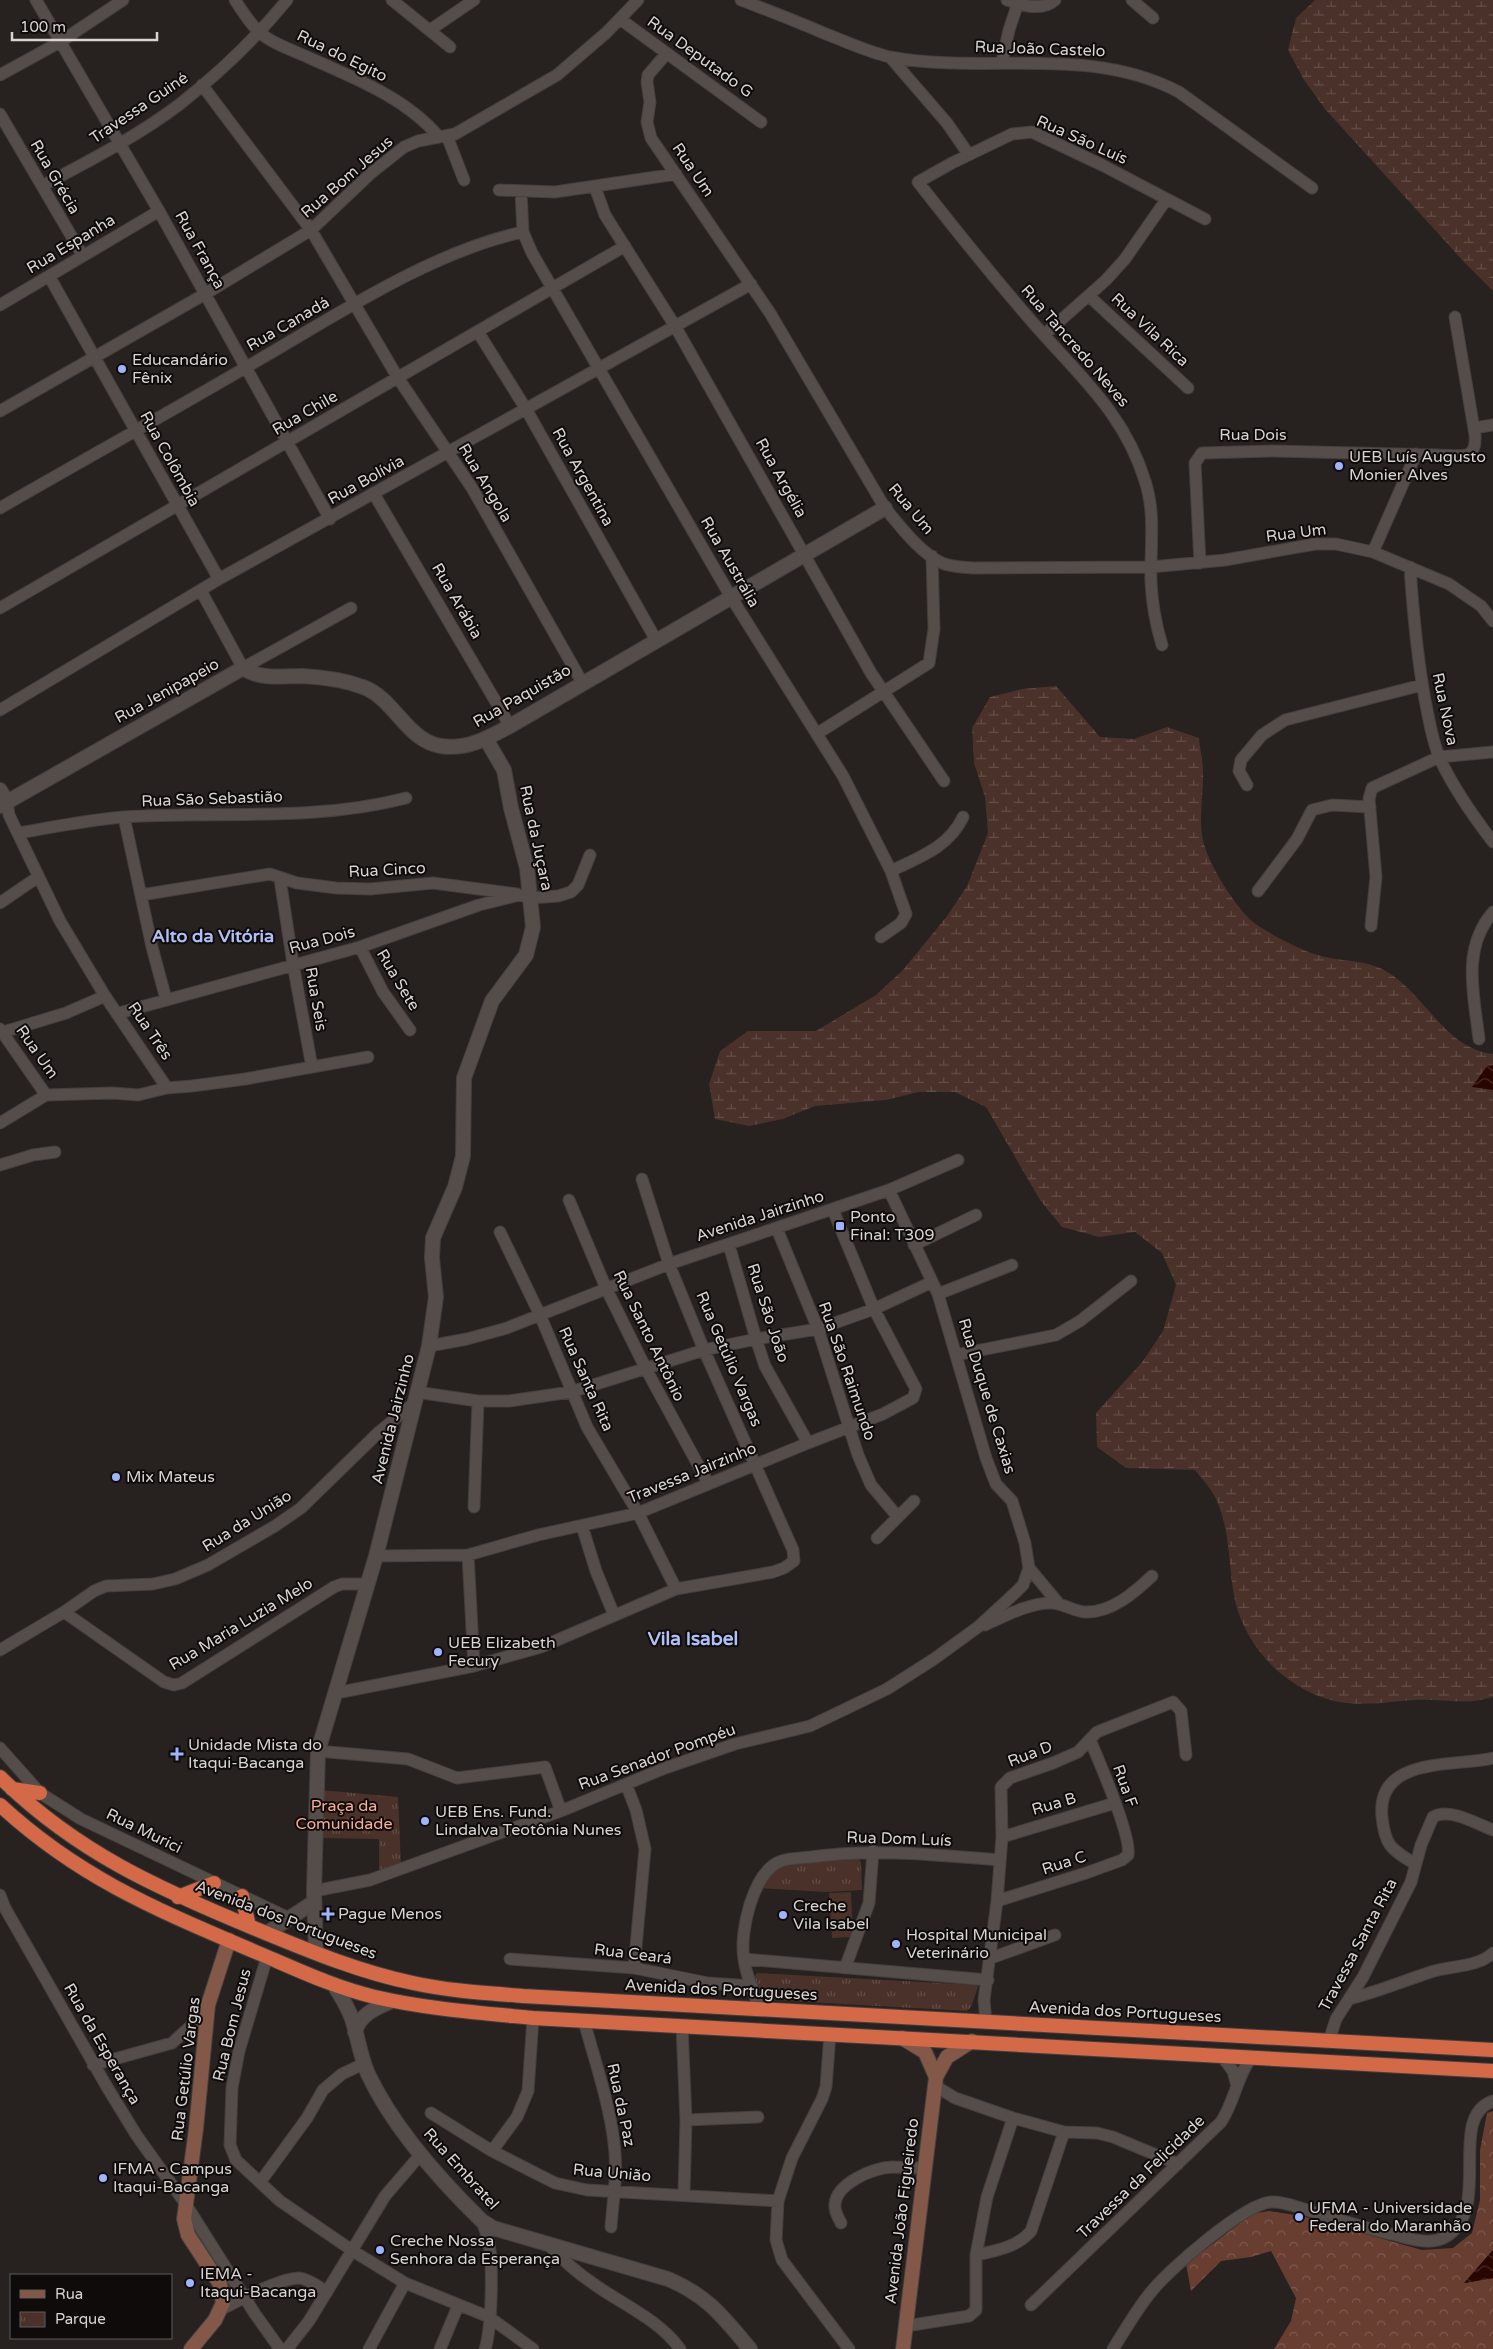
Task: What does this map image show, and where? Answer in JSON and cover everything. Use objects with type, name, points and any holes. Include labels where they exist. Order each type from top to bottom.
[{"type":"highway","name":"Avenida dos Portugueses","points":[[0,1777],[12,1789],[83,1845],[151,1884],[178,1897],[316,1954],[384,1976],[462,1991],[760,2010],[1493,2050]]},
{"type":"highway","points":[[12,1789],[40,1793]]},
{"type":"highway","points":[[0,1805],[46,1844],[94,1876],[168,1915],[334,1985],[392,2001],[434,2008],[533,2018],[1493,2070]]},
{"type":"highway","points":[[178,1897],[214,1883]]},
{"type":"highway","points":[[242,1896],[249,1926]]},
{"type":"highway","points":[[624,2023],[621,2012],[628,2008],[689,2012],[715,2007]]},
{"type":"highway","points":[[1257,2057],[1277,2053],[1320,2054],[1326,2050],[1329,2041]]},
{"type":"main road","name":"Rua Getúlio Vargas","points":[[222,2309],[223,2296],[220,2284],[188,2235],[184,2219],[194,2148],[208,2005],[229,1940]]},
{"type":"main road","points":[[902,2038],[925,2052],[935,2081]]},
{"type":"main road","name":"Avenida João Figueiredo","points":[[903,2349],[923,2168],[935,2081],[947,2057],[972,2041]]},
{"type":"main road","points":[[191,2349],[222,2309]]},
{"type":"street","name":"Rua França","points":[[36,0],[121,143],[330,518]]},
{"type":"street","points":[[0,75],[60,42],[123,0]]},
{"type":"street","name":"Rua do Egito","points":[[235,0],[259,32],[399,102],[443,136]]},
{"type":"street","name":"Travessa Guiné","points":[[42,186],[121,143],[179,104],[259,32],[287,0]]},
{"type":"street","points":[[392,0],[450,47]]},
{"type":"street","points":[[430,30],[474,0]]},
{"type":"street","name":"Rua Bom Jesus","points":[[0,411],[205,294],[311,230],[370,174],[404,147],[418,141],[461,131],[557,74],[638,0]]},
{"type":"street","name":"Rua João Castelo","points":[[741,0],[857,47],[890,57],[948,62],[1002,62],[1112,68],[1159,81],[1191,100],[1312,188]]},
{"type":"street","points":[[1007,0],[1038,6],[1048,5],[1055,0]]},
{"type":"street","points":[[1132,0],[1153,18]]},
{"type":"street","points":[[1002,62],[1009,30],[1018,3]]},
{"type":"street","name":"Rua Deputado G","points":[[620,18],[760,122]]},
{"type":"street","name":"Rua Um","points":[[666,54],[648,75],[647,82],[650,102],[647,122],[651,138],[751,284],[885,508],[904,531],[932,556],[954,566],[973,568],[1151,567],[1200,563],[1315,544],[1336,544],[1373,552],[1410,567],[1465,594],[1481,606],[1493,621]]},
{"type":"street","points":[[890,57],[947,124],[969,154]]},
{"type":"street","name":"Rua Angola","points":[[202,85],[311,230],[398,378],[472,488],[582,682]]},
{"type":"street","name":"Rua Grécia","points":[[0,114],[83,256]]},
{"type":"street","name":"Rua São Luís","points":[[918,182],[969,154],[1012,134],[1032,132],[1102,165],[1205,219]]},
{"type":"street","points":[[443,136],[464,180]]},
{"type":"street","points":[[499,190],[555,192],[676,174]]},
{"type":"street","name":"Rua Tancredo Neves","points":[[918,182],[1044,336],[1108,406],[1130,443],[1146,481],[1150,500],[1152,598],[1162,645]]},
{"type":"street","name":"Rua Argélia","points":[[595,187],[605,215],[675,326],[883,690],[944,781]]},
{"type":"street","name":"Rua Austrália","points":[[521,192],[523,232],[552,290],[731,597],[818,733],[843,776],[891,871],[906,914],[901,923],[881,937]]},
{"type":"street","name":"Rua Vila Rica","points":[[1044,336],[1090,296],[1125,259],[1166,200]]},
{"type":"street","name":"Rua Espanha","points":[[1,302],[159,211]]},
{"type":"street","name":"Rua Canadá","points":[[0,508],[355,304],[457,252],[490,240],[523,232]]},
{"type":"street","name":"Rua Chile","points":[[0,608],[625,246]]},
{"type":"street","name":"Rua Colômbia","points":[[48,276],[219,580]]},
{"type":"street","name":"Rua Bolívia","points":[[0,710],[219,580],[751,284]]},
{"type":"street","name":"Rua Vila Rica","points":[[1090,296],[1188,388]]},
{"type":"street","name":"Rua Dois","points":[[1200,563],[1195,463],[1202,453],[1273,451],[1416,454],[1471,453],[1475,448],[1474,428],[1455,317]]},
{"type":"street","name":"Rua Argentina","points":[[478,332],[526,409],[656,640]]},
{"type":"street","points":[[1474,428],[1493,425]]},
{"type":"street","points":[[1373,552],[1416,454]]},
{"type":"street","name":"Rua Arábia","points":[[374,494],[510,726]]},
{"type":"street","name":"Rua Paquistão","points":[[243,668],[256,675],[326,679],[365,687],[383,700],[418,735],[434,745],[456,746],[486,739],[885,508]]},
{"type":"street","points":[[818,733],[883,690],[924,668],[930,661],[934,629],[932,556]]},
{"type":"street","name":"Rua Nova","points":[[1410,567],[1414,626],[1422,685],[1439,757],[1461,799],[1493,842]]},
{"type":"street","points":[[201,591],[243,668]]},
{"type":"street","name":"Rua Jenipapeio","points":[[3,804],[351,608]]},
{"type":"street","points":[[1247,785],[1239,771],[1241,760],[1262,735],[1285,720],[1422,685]]},
{"type":"street","name":"Rua da Juçara","points":[[429,1346],[436,1297],[432,1258],[433,1238],[455,1187],[463,1156],[464,1078],[492,1001],[529,948],[533,927],[525,896],[528,868],[511,808],[504,770],[486,739]]},
{"type":"street","points":[[1371,926],[1376,877],[1370,807],[1370,792],[1374,786],[1439,757],[1493,752]]},
{"type":"street","name":"Rua São Sebastião","points":[[18,833],[124,817],[252,815],[345,810],[406,798]]},
{"type":"street","name":"Rua Três","points":[[3,804],[60,921],[105,996],[119,1013],[167,1088]]},
{"type":"street","points":[[1258,891],[1297,839],[1312,810],[1332,805],[1370,807]]},
{"type":"street","points":[[124,817],[166,999]]},
{"type":"street","points":[[891,871],[921,857],[947,841],[963,817]]},
{"type":"street","points":[[525,896],[558,896],[570,892],[578,885],[590,855]]},
{"type":"street","name":"Rua Cinco","points":[[141,895],[260,874],[270,874],[280,879],[336,888],[370,890],[433,883],[525,896]]},
{"type":"street","points":[[0,903],[38,877]]},
{"type":"street","name":"Rua Seis","points":[[280,879],[312,1067]]},
{"type":"street","name":"Rua Dois","points":[[119,1013],[360,947],[466,909],[525,896]]},
{"type":"street","points":[[1479,1038],[1471,974],[1472,955],[1482,928],[1493,912]]},
{"type":"street","name":"Rua Sete","points":[[360,947],[384,992],[410,1030]]},
{"type":"street","points":[[1,1031],[66,1013],[105,996]]},
{"type":"street","name":"Rua Um","points":[[1,1031],[46,1095]]},
{"type":"street","points":[[0,1123],[46,1095],[113,1093],[138,1095],[167,1088],[192,1086],[368,1057]]},
{"type":"street","points":[[0,1165],[32,1155],[55,1152]]},
{"type":"street","name":"Avenida Jairzinho","points":[[316,1954],[314,1897],[318,1751],[366,1584],[376,1556],[414,1398],[429,1346],[491,1333],[669,1264],[889,1190],[958,1160]]},
{"type":"street","name":"Rua Getúlio Vargas","points":[[642,1179],[669,1264],[704,1350],[793,1550],[794,1561],[784,1568],[676,1589]]},
{"type":"street","name":"Rua Duque de Caxias","points":[[889,1190],[938,1294],[986,1458],[996,1484],[1012,1501],[1025,1543],[1030,1568],[1059,1604]]},
{"type":"street","name":"Rua Santo Antônio","points":[[569,1200],[606,1288],[646,1369],[708,1483]]},
{"type":"street","points":[[834,1210],[874,1309]]},
{"type":"street","points":[[914,1245],[976,1215]]},
{"type":"street","name":"Rua São Raimundo","points":[[777,1229],[818,1329],[858,1455],[871,1484],[898,1516]]},
{"type":"street","name":"Rua Santa Rita","points":[[500,1232],[540,1315],[571,1392],[588,1427],[638,1513],[676,1589]]},
{"type":"street","name":"Rua São João","points":[[729,1244],[765,1366],[808,1442]]},
{"type":"street","points":[[938,1294],[1012,1265]]},
{"type":"street","points":[[956,1355],[1056,1335],[1080,1321],[1131,1281]]},
{"type":"street","points":[[414,1398],[509,1401],[571,1392],[704,1350],[756,1338],[818,1329],[874,1309],[932,1282]]},
{"type":"street","name":"Travessa Jairzinho","points":[[376,1556],[468,1555],[638,1513],[808,1442],[850,1428],[907,1402],[916,1394],[916,1389],[874,1309]]},
{"type":"street","name":"Rua da União","points":[[64,1612],[94,1591],[106,1586],[152,1584],[175,1579],[208,1565],[276,1526],[301,1508],[414,1398]]},
{"type":"street","points":[[474,1507],[478,1401]]},
{"type":"street","points":[[877,1538],[914,1501]]},
{"type":"street","points":[[582,1526],[596,1572],[614,1615]]},
{"type":"street","points":[[468,1555],[474,1666]]},
{"type":"street","name":"Rua Senador Pompéu","points":[[314,1897],[370,1880],[561,1811],[626,1784],[734,1744],[810,1726],[887,1689],[978,1627],[1023,1585],[1030,1568]]},
{"type":"street","points":[[978,1627],[1031,1607],[1059,1604],[1085,1612],[1101,1610],[1120,1602],[1152,1576]]},
{"type":"street","name":"Rua Maria Luzia Melo","points":[[64,1612],[164,1682],[174,1685],[182,1683],[334,1587],[342,1584],[366,1584]]},
{"type":"street","points":[[336,1693],[474,1666],[541,1647],[676,1589]]},
{"type":"street","points":[[0,1650],[64,1612]]},
{"type":"street","name":"Rua D","points":[[986,2022],[984,2000],[991,1958],[1002,1837],[1001,1787],[1010,1778],[1069,1756],[1083,1748],[1097,1732],[1105,1728],[1173,1702],[1181,1711],[1186,1755]]},
{"type":"street","name":"Rua F","points":[[1090,1740],[1115,1804],[1128,1845]]},
{"type":"street","name":"Rua Murici","points":[[0,1748],[40,1793],[81,1819],[153,1855],[291,1918]]},
{"type":"street","points":[[318,1751],[408,1759],[457,1778],[545,1767],[561,1811]]},
{"type":"street","name":"Travessa Santa Rita","points":[[1415,1864],[1393,1850],[1387,1843],[1382,1830],[1381,1811],[1386,1791],[1404,1772],[1413,1769],[1491,1759]]},
{"type":"street","points":[[626,1784],[636,1810],[645,1849],[634,1968]]},
{"type":"street","name":"Rua B","points":[[1002,1837],[1115,1804]]},
{"type":"street","name":"Travessa Santa Rita","points":[[1329,2041],[1336,2019],[1349,2000],[1411,1882],[1415,1864],[1433,1817],[1441,1814],[1458,1817],[1493,1830]]},
{"type":"street","name":"Rua C","points":[[997,1901],[1122,1860],[1129,1854],[1128,1845]]},
{"type":"street","points":[[845,1968],[868,1902],[873,1851]]},
{"type":"street","name":"Rua Dom Luís","points":[[760,2010],[744,1959],[745,1926],[758,1883],[772,1867],[781,1861],[842,1852],[873,1851],[1000,1860]]},
{"type":"street","name":"Rua da Esperança","points":[[0,1895],[5,1908],[93,2065],[137,2136],[185,2203],[244,2297],[280,2349]]},
{"type":"street","points":[[267,1933],[291,1918],[314,1897]]},
{"type":"street","points":[[991,1958],[1055,1935]]},
{"type":"street","points":[[1349,2000],[1381,1991],[1432,1972],[1478,1962],[1493,1952]]},
{"type":"street","name":"Rua Bom Jesus","points":[[267,1957],[239,2051],[232,2088],[230,2145],[236,2160],[261,2181],[280,2202],[353,2251],[405,2283],[489,2317],[533,2349]]},
{"type":"street","name":"Rua Ceará","points":[[510,1959],[634,1968],[708,1983],[752,1986]]},
{"type":"street","points":[[744,1959],[988,1980]]},
{"type":"street","name":"Rua Embratel","points":[[334,1985],[349,2010],[363,2064],[398,2124],[421,2154],[482,2221],[493,2228],[550,2246],[668,2279],[691,2290],[723,2317],[750,2349]]},
{"type":"street","name":"Rua D","points":[[971,2021],[984,2000]]},
{"type":"street","points":[[355,2032],[357,2025],[364,2016],[392,2001]]},
{"type":"street","points":[[93,2065],[172,2043],[208,2005]]},
{"type":"street","points":[[492,2151],[518,2117],[528,2091],[533,2018]]},
{"type":"street","name":"Rua da Paz","points":[[584,2021],[608,2109],[614,2144],[611,2227]]},
{"type":"street","points":[[682,2026],[686,2120],[684,2194]]},
{"type":"street","points":[[830,2034],[826,2087],[822,2099],[792,2158],[778,2201],[776,2240],[782,2260],[849,2349]]},
{"type":"street","points":[[1221,2055],[1233,2071],[1237,2088]]},
{"type":"street","name":"Travessa da Felicidade","points":[[1031,2305],[1221,2122],[1233,2102],[1243,2070],[1257,2057]]},
{"type":"street","points":[[261,2181],[307,2118],[323,2090],[337,2077],[363,2064]]},
{"type":"street","points":[[935,2081],[955,2098],[1014,2118],[1064,2132],[1097,2133],[1113,2137],[1178,2164]]},
{"type":"street","points":[[1113,2349],[1163,2276],[1238,2217],[1261,2204],[1280,2202],[1374,2230],[1423,2241],[1436,2240],[1447,2236],[1463,2221],[1468,2206],[1472,2127],[1479,2112],[1493,2101]]},
{"type":"street","name":"Rua União","points":[[431,2113],[492,2151],[555,2183],[587,2190],[684,2194],[778,2201]]},
{"type":"street","points":[[686,2120],[758,2117]]},
{"type":"street","points":[[906,2326],[974,2314],[977,2305],[976,2255],[987,2197],[1014,2118]]},
{"type":"street","points":[[976,2255],[1004,2248],[1026,2237],[1031,2231],[1064,2132]]},
{"type":"street","points":[[287,2349],[309,2321],[328,2292],[385,2196],[421,2154]]},
{"type":"street","points":[[841,2223],[836,2213],[835,2205],[845,2188],[852,2182],[876,2170],[891,2167],[923,2168]]},
{"type":"street","points":[[482,2221],[489,2242],[490,2258],[489,2317],[485,2349]]},
{"type":"street","points":[[550,2246],[565,2262],[591,2282],[662,2331],[677,2348]]},
{"type":"street","points":[[222,2309],[244,2297],[291,2279],[301,2278],[328,2292]]},
{"type":"street","points":[[369,2349],[405,2283]]},
{"type":"street","points":[[440,2349],[458,2306]]},
{"type":"green space","points":[[1315,0],[1493,0],[1493,291],[1464,262],[1325,109],[1304,80],[1288,50],[1296,18]]},
{"type":"green space","points":[[1056,686],[1100,737],[1134,739],[1167,727],[1199,738],[1203,764],[1201,823],[1206,850],[1217,874],[1232,898],[1257,925],[1286,942],[1310,952],[1326,957],[1360,962],[1384,970],[1411,992],[1447,1031],[1476,1050],[1493,1054],[1493,1697],[1473,1701],[1414,1700],[1359,1704],[1338,1702],[1311,1693],[1295,1684],[1268,1662],[1257,1648],[1240,1618],[1235,1601],[1227,1535],[1220,1509],[1211,1490],[1195,1470],[1126,1468],[1097,1447],[1096,1413],[1143,1361],[1163,1331],[1176,1285],[1162,1253],[1135,1232],[1099,1237],[1062,1227],[1040,1200],[986,1107],[955,1092],[919,1092],[886,1100],[815,1106],[783,1119],[749,1126],[715,1119],[709,1084],[720,1051],[748,1031],[816,1031],[876,995],[903,970],[947,916],[967,886],[988,833],[985,797],[974,763],[972,728],[990,697],[1022,689]]},
{"type":"green space","name":"Praça da Comunidade","points":[[321,1790],[398,1797],[401,1865],[379,1874],[379,1839],[320,1838]]},
{"type":"green space","points":[[857,1857],[861,1862],[862,1890],[826,1892],[759,1888],[778,1867]]},
{"type":"green space","points":[[851,1892],[853,1937],[832,1938],[829,1893]]},
{"type":"green space","points":[[757,1973],[976,1985],[978,1987],[971,2007],[967,2011],[771,2000],[760,1991],[754,1977]]},
{"type":"green space","points":[[1493,2111],[1493,2250],[1465,2283],[1493,2278],[1493,2349],[1274,2349],[1291,2321],[1296,2298],[1271,2251],[1251,2257],[1221,2261],[1191,2291],[1186,2264],[1252,2214],[1269,2211],[1302,2216],[1422,2250],[1453,2248],[1472,2233],[1480,2200],[1480,2150],[1487,2113]]},
{"type":"green space","points":[[191,2222],[238,2293],[232,2296],[192,2230]]},
{"type":"water","points":[[1493,1065],[1493,1090],[1472,1087],[1487,1066]]},
{"type":"water","points":[[1493,2250],[1493,2278],[1464,2283]]},
{"type":"place","name":"Educandário Fênix","points":[[122,369]]},
{"type":"place","name":"UEB Luís Augusto Monier Alves","points":[[1339,466]]},
{"type":"place","name":"Ponto Final: T309","points":[[840,1226]]},
{"type":"place","name":"Mix Mateus","points":[[116,1477]]},
{"type":"place","name":"UEB Elizabeth Fecury","points":[[438,1652]]},
{"type":"place","name":"Unidade Mista do Itaqui-Bacanga","points":[[177,1754]]},
{"type":"place","name":"UEB Ens. Fund. Lindalva Teotônia Nunes","points":[[425,1821]]},
{"type":"place","name":"Pague Menos","points":[[328,1914]]},
{"type":"place","name":"Creche Vila Isabel","points":[[783,1915]]},
{"type":"place","name":"Hospital Municipal Veterinário","points":[[896,1944]]},
{"type":"place","name":"IFMA - Campus Itaqui-Bacanga","points":[[103,2178]]},
{"type":"place","name":"UFMA - Universidade Federal do Maranhão","points":[[1299,2217]]},
{"type":"place","name":"Creche Nossa Senhora da Esperança","points":[[380,2250]]},
{"type":"place","name":"IEMA - Itaqui-Bacanga","points":[[190,2283]]},
{"type":"district","name":"Alto da Vitória","points":[[213,936]]},
{"type":"district","name":"Vila Isabel","points":[[693,1639]]}]
